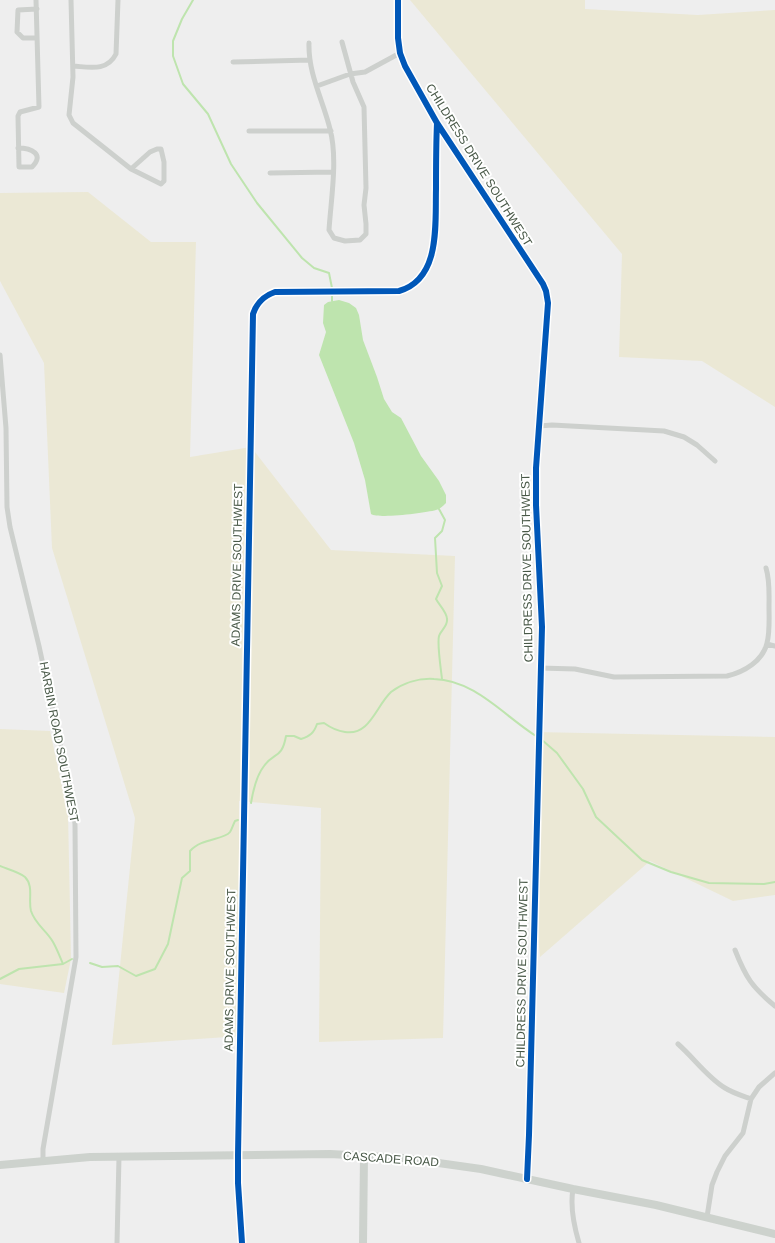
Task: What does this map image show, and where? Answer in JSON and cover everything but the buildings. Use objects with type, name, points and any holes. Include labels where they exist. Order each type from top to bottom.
[{"type":"street","points":[[18,148],[35,151],[36,163],[32,168],[18,168],[18,148],[18,116],[20,112],[38,107],[36,0]]},
{"type":"street","points":[[71,0],[73,66],[69,115],[73,123],[131,168],[161,184],[164,181],[164,162],[161,149],[150,152],[131,168]]},
{"type":"street","points":[[73,66],[105,66],[112,62],[116,54],[118,0]]},
{"type":"street","name":"CHILDRESS DRIVE SOUTHWEST","points":[[398,0],[398,38],[400,53],[405,66],[437,123],[546,291],[548,303],[539,426],[536,505],[542,616],[527,1179]]},
{"type":"street","points":[[36,9],[18,10],[17,32],[23,38],[37,38]]},
{"type":"street","points":[[309,43],[310,60],[316,86],[331,130],[332,172],[329,230],[334,238],[345,241],[360,240],[366,234],[364,205],[366,188],[364,107],[350,74],[342,42]]},
{"type":"street","points":[[316,86],[350,74],[365,72],[400,53]]},
{"type":"street","points":[[233,62],[310,60]]},
{"type":"street","name":"ADAMS DRIVE SOUTHWEST","points":[[242,1243],[238,1155],[253,314],[261,300],[275,292],[399,291],[417,282],[429,262],[435,241],[437,123]]},
{"type":"street","points":[[249,131],[331,130]]},
{"type":"street","points":[[270,173],[332,172]]},
{"type":"street","name":"HARBIN ROAD SOUTHWEST","points":[[0,355],[6,428],[3,486],[10,527],[40,646],[72,799],[75,824],[76,957],[43,1149],[43,1160]]},
{"type":"street","points":[[539,426],[552,425],[664,431],[684,437],[697,445],[715,461]]},
{"type":"street","points":[[540,668],[575,669],[614,677],[727,676],[740,673],[752,665],[767,644],[772,586],[766,568]]},
{"type":"street","points":[[767,644],[775,646]]},
{"type":"street","points":[[735,950],[752,985],[775,1006]]},
{"type":"street","points":[[678,1044],[714,1080],[726,1089],[751,1099]]},
{"type":"street","points":[[708,1217],[714,1178],[725,1156],[743,1132],[751,1099],[759,1087],[775,1073]]},
{"type":"street","points":[[363,1243],[364,1155]]},
{"type":"street","name":"CASCADE ROAD","points":[[0,1165],[43,1160],[119,1157],[364,1155],[443,1163],[527,1179],[656,1205],[775,1234]]},
{"type":"street","points":[[117,1243],[119,1157]]},
{"type":"street","points":[[573,1189],[575,1226],[579,1243]]},
{"type":"shaded area","points":[[410,0],[585,0],[585,9],[698,15],[775,10],[775,407],[702,361],[619,357],[622,254]]},
{"type":"shaded area","points":[[88,192],[151,242],[196,242],[190,457],[251,447],[331,550],[455,556],[443,1038],[319,1042],[321,808],[239,801],[241,1036],[112,1045],[135,818],[52,548],[44,363],[0,281],[0,193]]},
{"type":"shaded area","points":[[339,300],[349,303],[356,308],[363,340],[384,399],[392,412],[401,418],[421,456],[439,481],[446,495],[446,503],[439,509],[402,515],[383,516],[371,514],[365,480],[354,443],[319,355],[326,332],[323,323],[324,305],[328,302]]},
{"type":"shaded area","points":[[0,729],[50,731],[68,813],[71,959],[64,993],[0,984]]},
{"type":"shaded area","points":[[535,732],[775,737],[775,895],[733,901],[650,861],[540,957],[533,881]]},
{"type":"waterway","points":[[193,0],[182,19],[173,41],[173,56],[183,84],[208,114],[231,164],[257,203],[302,258],[314,268],[329,273],[332,301]]},
{"type":"waterway","points":[[439,509],[445,520],[442,531],[435,538],[437,573],[442,586],[436,599],[447,616],[446,624],[439,636],[442,679]]},
{"type":"waterway","points":[[251,803],[261,770],[280,752],[286,736],[294,736],[301,739],[307,737],[317,724],[324,723],[342,732],[354,732],[367,725],[391,692],[417,680],[434,679],[449,681],[476,692],[536,736]]},
{"type":"waterway","points":[[542,740],[557,753],[583,789],[596,817],[642,860],[671,872],[709,883],[764,884],[775,882]]},
{"type":"waterway","points":[[90,963],[102,967],[118,966],[136,976],[155,969],[168,944],[182,878],[190,871],[190,851],[206,841],[227,835],[235,821],[238,820]]},
{"type":"waterway","points":[[0,866],[20,874],[28,881],[30,907],[33,916],[48,934],[63,964]]},
{"type":"waterway","points":[[0,979],[19,969],[63,964],[72,959]]},
{"type":"cycle path","points":[[398,0],[398,38],[400,53],[405,66],[437,123],[543,284],[548,303],[536,468],[542,627],[527,1179]]},
{"type":"cycle path","points":[[242,1243],[238,1155],[253,314],[261,300],[275,292],[399,291],[413,285],[429,263],[433,249],[436,218],[437,123]]}]
